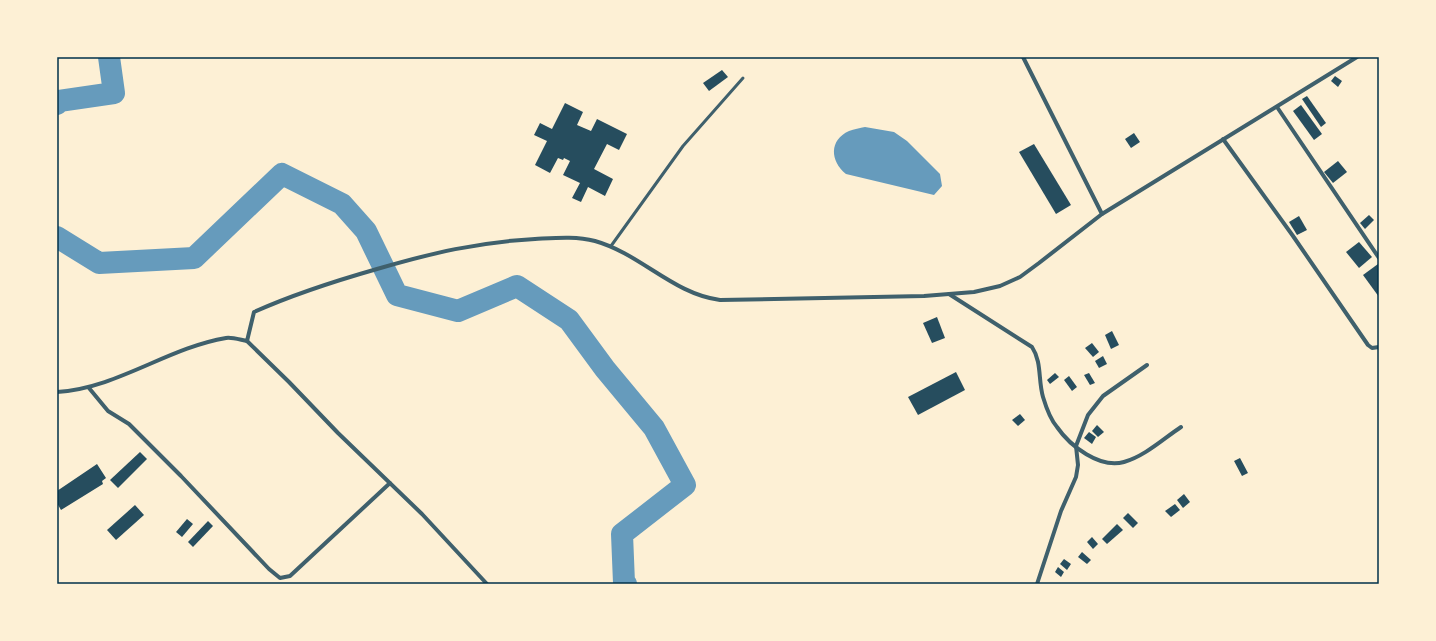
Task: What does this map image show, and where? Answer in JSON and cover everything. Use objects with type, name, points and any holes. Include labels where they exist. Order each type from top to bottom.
[{"type":"street","points":[[1023,57],[1102,214]]},
{"type":"street","points":[[247,341],[254,312],[292,295],[421,256],[464,246],[502,241],[577,238],[592,240],[611,246],[635,258],[678,285],[706,298],[720,300],[863,298],[949,294],[974,292],[1000,286],[1020,277],[1102,214],[1357,57]]},
{"type":"street","points":[[1277,107],[1379,258]]},
{"type":"street","points":[[1223,139],[1294,236],[1368,346],[1372,348],[1379,347]]},
{"type":"street","points":[[949,294],[1032,347],[1037,354],[1043,396],[1056,427],[1076,446],[1093,457],[1115,464],[1136,457],[1181,427]]},
{"type":"street","points":[[57,392],[89,388],[104,383],[194,346],[227,338],[247,341],[390,483],[487,584]]},
{"type":"street","points":[[1037,584],[1061,511],[1076,477],[1078,465],[1076,446],[1083,425],[1094,405],[1112,389],[1147,365]]},
{"type":"street","points":[[89,388],[108,411],[129,424],[181,476],[269,569],[280,578],[290,576],[390,483]]},
{"type":"lane","points":[[611,246],[683,146],[743,78]]},
{"type":"water","points":[[865,127],[894,132],[907,141],[940,174],[942,186],[934,195],[846,174],[837,163],[834,151],[835,145],[842,135],[851,130]]},
{"type":"building","points":[[722,70],[728,77],[709,91],[703,83]]},
{"type":"building","points":[[1335,76],[1342,81],[1338,87],[1331,81]]},
{"type":"building","points":[[1307,96],[1326,123],[1321,127],[1302,99]]},
{"type":"building","points":[[565,103],[583,112],[577,125],[591,131],[597,119],[627,134],[619,150],[607,144],[594,169],[613,179],[605,196],[588,187],[581,202],[572,198],[580,183],[563,175],[570,161],[564,158],[563,160],[558,158],[550,173],[535,165],[547,141],[534,135],[540,123],[552,129]]},
{"type":"building","points":[[1301,105],[1322,134],[1314,140],[1293,111]]},
{"type":"building","points":[[1134,133],[1140,142],[1131,148],[1125,139]]},
{"type":"building","points":[[1034,144],[1071,205],[1056,214],[1019,152]]},
{"type":"building","points":[[1338,161],[1347,172],[1333,183],[1324,172]]},
{"type":"building","points":[[1369,215],[1374,220],[1365,229],[1360,223]]},
{"type":"building","points":[[1299,216],[1307,230],[1297,235],[1289,222]]},
{"type":"building","points":[[1359,242],[1372,257],[1359,268],[1346,252]]},
{"type":"building","points":[[1378,264],[1379,265],[1379,297],[1363,275]]},
{"type":"building","points":[[937,317],[945,338],[932,343],[923,323]]},
{"type":"building","points":[[1112,331],[1119,345],[1111,349],[1105,335]]},
{"type":"building","points":[[1092,343],[1099,352],[1093,357],[1085,348]]},
{"type":"building","points":[[1103,356],[1107,364],[1099,368],[1095,361]]},
{"type":"building","points":[[956,372],[965,390],[918,415],[908,397]]},
{"type":"building","points":[[1055,373],[1059,377],[1050,384],[1047,380]]},
{"type":"building","points":[[1089,373],[1095,383],[1090,385],[1084,375]]},
{"type":"building","points":[[1069,376],[1077,387],[1072,391],[1064,380]]},
{"type":"building","points":[[1020,414],[1025,420],[1018,426],[1012,420]]},
{"type":"building","points":[[1097,425],[1104,432],[1098,437],[1092,431]]},
{"type":"building","points":[[1089,432],[1096,437],[1092,444],[1084,438]]},
{"type":"building","points":[[140,452],[147,459],[118,488],[110,480]]},
{"type":"building","points":[[1240,458],[1248,473],[1242,476],[1234,461]]},
{"type":"building","points":[[97,464],[106,478],[102,481],[103,484],[61,510],[57,503],[57,491]]},
{"type":"building","points":[[1184,494],[1190,502],[1183,508],[1177,500]]},
{"type":"building","points":[[1175,504],[1180,510],[1171,517],[1165,511]]},
{"type":"building","points":[[135,505],[144,515],[116,540],[107,530]]},
{"type":"building","points":[[1128,513],[1138,523],[1133,528],[1123,518]]},
{"type":"building","points":[[187,519],[193,524],[182,537],[176,532]]},
{"type":"building","points":[[208,521],[213,526],[193,547],[188,542]]},
{"type":"building","points":[[1117,524],[1123,530],[1107,544],[1102,539]]},
{"type":"building","points":[[1092,537],[1098,544],[1093,549],[1087,542]]},
{"type":"building","points":[[1082,552],[1091,560],[1087,564],[1078,557]]},
{"type":"building","points":[[1064,559],[1071,564],[1067,570],[1060,564]]},
{"type":"building","points":[[1058,567],[1064,572],[1061,577],[1055,572]]},
{"type":"waterway","points":[[57,104],[59,101],[114,93],[109,57]]},
{"type":"waterway","points":[[57,237],[99,263],[194,258],[282,174],[342,204],[366,231],[397,295],[458,311],[517,286],[569,320],[605,369],[654,428],[685,485],[622,534],[624,583],[626,584]]}]
